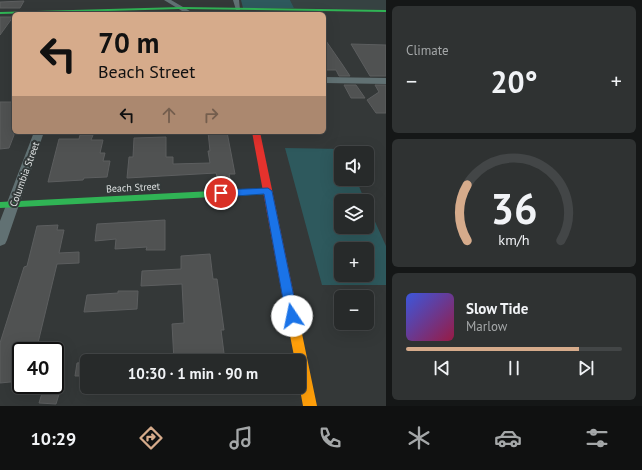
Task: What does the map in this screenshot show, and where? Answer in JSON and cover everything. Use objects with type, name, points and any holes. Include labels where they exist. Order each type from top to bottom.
[{"type":"street","points":[[166,0],[188,12]]},
{"type":"street","points":[[83,12],[237,4],[386,11]]},
{"type":"street","points":[[0,13],[12,13]]},
{"type":"street","points":[[326,80],[386,81]]},
{"type":"street","name":"Columbia Street","points":[[0,240],[6,205],[38,134]]},
{"type":"street","points":[[256,134],[310,406]]},
{"type":"street","name":"Beach Street","points":[[6,205],[268,191]]},
{"type":"shaded area","points":[[241,0],[290,0],[294,8],[243,8]]},
{"type":"shaded area","points":[[290,0],[386,0],[386,10],[294,8]]},
{"type":"shaded area","points":[[285,148],[334,149],[334,186],[359,186],[362,194],[334,194],[334,234],[374,234],[374,219],[386,246],[386,285],[322,285]]},
{"type":"building","points":[[24,1],[20,8],[0,8],[0,2]]},
{"type":"building","points":[[0,17],[12,17],[12,18],[0,35]]},
{"type":"building","points":[[326,41],[350,76],[339,76],[336,70],[326,70]]},
{"type":"building","points":[[351,44],[386,45],[386,76],[370,76]]},
{"type":"building","points":[[344,85],[356,85],[365,98],[351,98]]},
{"type":"building","points":[[375,85],[386,85],[386,113],[376,113],[367,100],[379,92]]},
{"type":"building","points":[[0,102],[12,102],[12,134],[14,135],[9,148],[0,149]]},
{"type":"building","points":[[208,134],[227,134],[235,174],[229,174],[230,179],[218,180],[216,173],[127,178],[129,157],[133,157],[134,138],[166,137],[166,157],[173,157],[173,164],[210,163],[208,151],[210,151]]},
{"type":"building","points":[[80,135],[93,135],[91,140],[103,140],[100,153],[105,153],[103,161],[110,161],[107,177],[48,182],[59,139],[79,139]]},
{"type":"building","points":[[165,220],[165,250],[146,250],[147,247],[115,249],[116,239],[95,241],[97,224]]},
{"type":"building","points":[[58,225],[57,230],[64,230],[59,253],[79,252],[79,263],[57,264],[38,342],[12,342],[12,382],[0,383],[0,343],[24,267],[27,266],[37,226]]},
{"type":"building","points":[[210,254],[213,279],[217,279],[224,330],[221,330],[224,354],[174,354],[172,324],[184,323],[182,284],[141,286],[142,271],[181,269],[181,256]]},
{"type":"building","points":[[118,291],[138,291],[137,309],[84,312],[87,295],[118,293]]},
{"type":"building","points":[[77,363],[80,363],[80,376],[75,376]]},
{"type":"building","points":[[42,394],[59,394],[56,404],[39,403]]},
{"type":"traffic: fast","points":[[36,12],[181,8],[386,11]]},
{"type":"traffic: fast","points":[[0,13],[12,13]]},
{"type":"traffic: fast","points":[[0,205],[268,191]]},
{"type":"traffic: slow","points":[[289,300],[310,406]]},
{"type":"traffic: jam","points":[[256,134],[289,300]]},
{"type":"route","points":[[221,193],[268,191],[292,316]]}]
